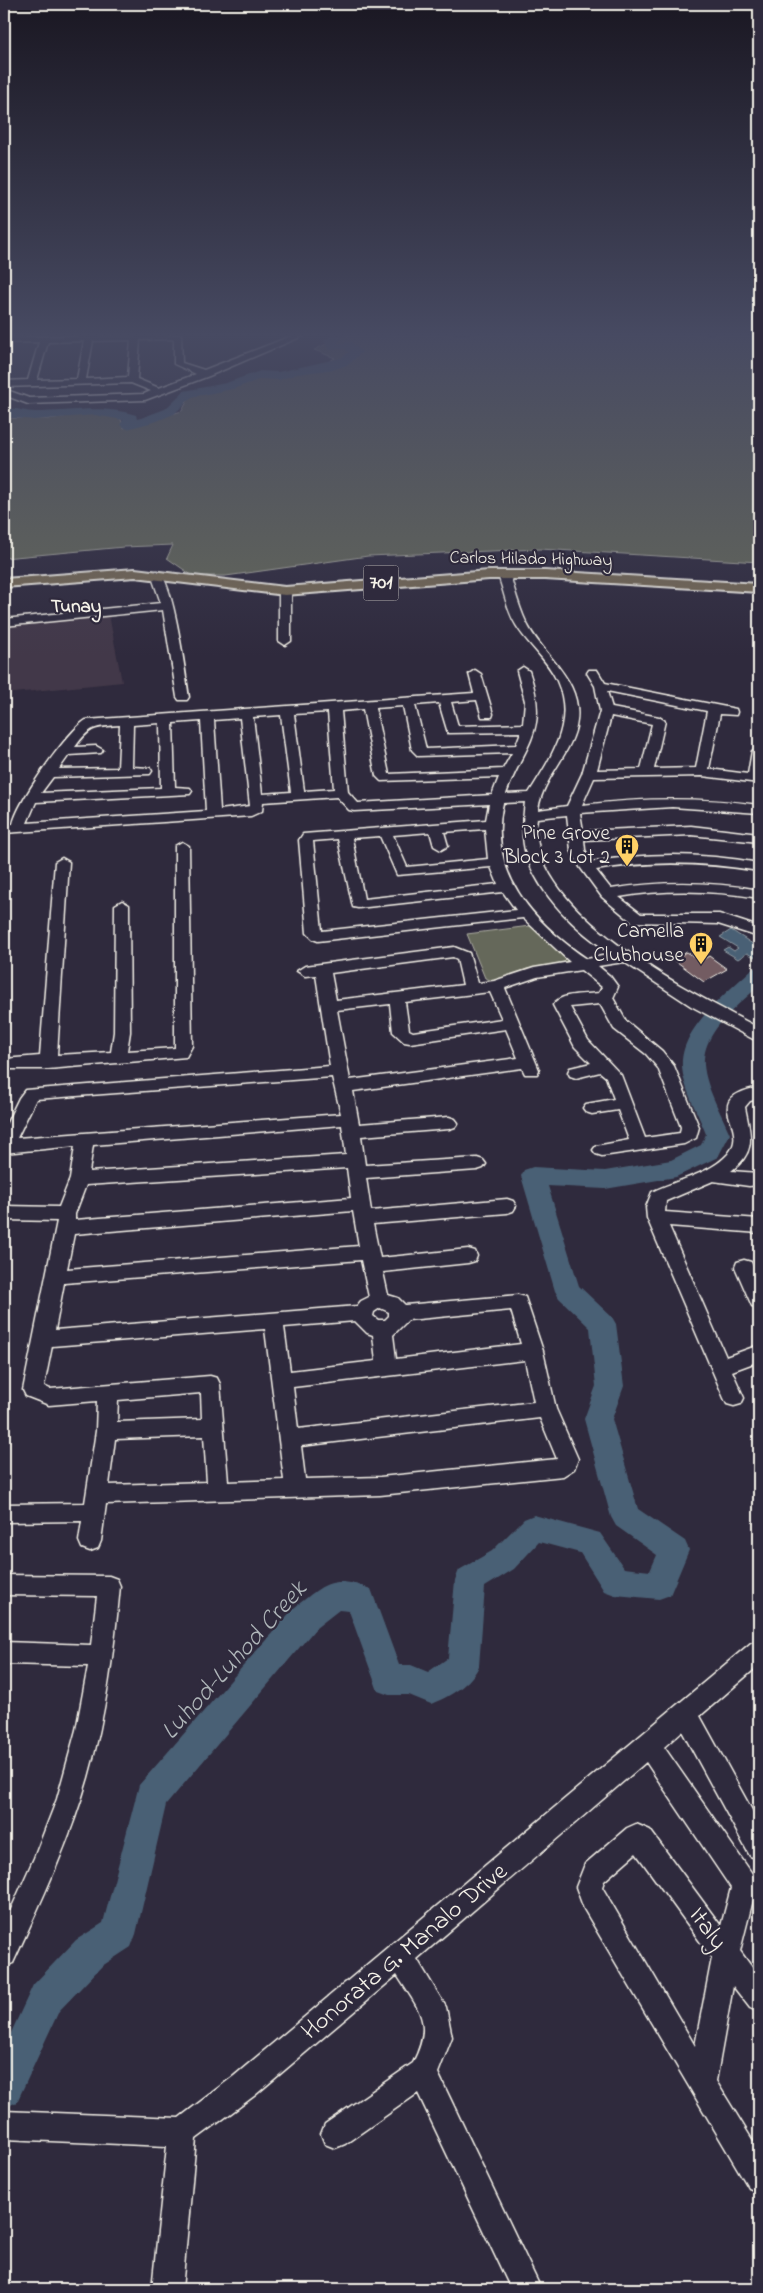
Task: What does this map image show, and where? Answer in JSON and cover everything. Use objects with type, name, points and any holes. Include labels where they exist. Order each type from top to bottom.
[{"type":"main road","name":"Carlos Hilado Highway","points":[[4,583],[116,573],[156,574],[233,586],[285,591],[504,575],[759,588]]},
{"type":"street","points":[[156,574],[168,606],[183,697]]},
{"type":"street","points":[[504,575],[520,624],[563,680],[569,705],[570,725],[562,750],[533,797],[530,815],[529,825],[533,853],[542,875],[553,892],[580,922],[624,957],[708,1009],[759,1035]]},
{"type":"street","points":[[285,591],[285,641]]},
{"type":"street","points":[[4,623],[168,606]]},
{"type":"street","points":[[524,670],[532,701],[531,719],[498,798],[490,824],[496,862],[507,887],[527,913],[585,966],[600,974],[610,987],[605,998]]},
{"type":"street","points":[[593,673],[601,686],[601,694],[606,711],[589,774],[573,809],[578,836],[578,850],[587,867],[608,894],[637,919],[719,919],[759,932]]},
{"type":"street","points":[[475,674],[487,714]]},
{"type":"street","points":[[601,686],[731,712]]},
{"type":"street","points":[[19,827],[19,821],[32,798],[87,724],[207,717],[481,696]]},
{"type":"street","points":[[444,700],[453,730],[528,728]]},
{"type":"street","points":[[408,702],[420,750],[423,753],[520,749]]},
{"type":"street","points":[[368,704],[383,776],[386,778],[508,773]]},
{"type":"street","points":[[334,706],[341,793],[354,806],[533,797]]},
{"type":"street","points":[[702,772],[714,710]]},
{"type":"street","points":[[287,711],[298,796]]},
{"type":"street","points":[[606,711],[659,722],[647,772]]},
{"type":"street","points":[[4,829],[251,812],[257,808],[246,714]]},
{"type":"street","points":[[207,717],[213,815]]},
{"type":"street","points":[[166,719],[168,790]]},
{"type":"street","points":[[124,771],[128,722]]},
{"type":"street","points":[[67,751],[96,750]]},
{"type":"street","points":[[589,774],[702,772],[757,778],[759,751]]},
{"type":"street","points":[[50,774],[145,771]]},
{"type":"street","points":[[32,798],[168,790],[185,791]]},
{"type":"street","points":[[256,798],[341,793]]},
{"type":"street","points":[[530,815],[660,801],[705,803],[759,810]]},
{"type":"street","points":[[490,824],[344,835],[316,835],[306,840],[315,933],[318,936],[527,913]]},
{"type":"street","points":[[436,829],[441,846]]},
{"type":"street","points":[[578,836],[677,829],[719,831],[759,838]]},
{"type":"street","points":[[385,832],[402,872],[496,862]]},
{"type":"street","points":[[344,835],[358,904],[507,887]]},
{"type":"street","points":[[4,1064],[48,1063],[176,1054],[183,1049],[182,846]]},
{"type":"street","points":[[587,867],[626,859],[673,857],[720,860],[759,867]]},
{"type":"street","points":[[48,1063],[62,862]]},
{"type":"street","points":[[608,894],[658,886],[696,886],[732,889],[759,894]]},
{"type":"street","points":[[118,1058],[122,1032],[122,905]]},
{"type":"street","points":[[305,971],[460,953],[464,956],[472,990]]},
{"type":"street","points":[[329,1006],[472,990],[496,986],[534,973],[585,966],[624,957]]},
{"type":"street","points":[[324,970],[358,1166],[362,1211],[370,1259],[380,1301]]},
{"type":"street","points":[[449,1123],[350,1125],[85,1139],[5,1146],[27,1098],[31,1094],[342,1079],[529,1066],[513,1022],[496,986]]},
{"type":"street","points":[[605,998],[569,1001],[561,1005],[581,1043],[613,1075],[622,1104],[639,1144]]},
{"type":"street","points":[[602,1150],[684,1138],[690,1134],[690,1127],[663,1062],[653,1050],[633,1037],[619,1024],[605,998]]},
{"type":"street","points":[[397,999],[401,1032],[410,1038],[513,1022]]},
{"type":"street","points":[[576,1072],[604,1066]]},
{"type":"street","points":[[734,1398],[656,1218],[655,1207],[658,1197],[681,1185],[712,1175],[730,1163],[738,1154],[743,1133],[735,1108],[736,1102],[744,1095],[759,1093]]},
{"type":"street","points":[[592,1108],[622,1104]]},
{"type":"street","points":[[85,1139],[79,1179],[66,1221],[33,1390],[49,1397],[210,1384],[218,1492]]},
{"type":"street","points":[[79,1179],[358,1166],[477,1164]]},
{"type":"street","points":[[712,1175],[749,1180],[759,1179]]},
{"type":"street","points":[[4,1213],[66,1221],[507,1206]]},
{"type":"street","points":[[656,1218],[759,1226]]},
{"type":"street","points":[[55,1277],[370,1259],[468,1256]]},
{"type":"street","points":[[751,1275],[759,1300]]},
{"type":"street","points":[[363,1313],[369,1304],[380,1301],[389,1302],[400,1313]]},
{"type":"street","points":[[4,1513],[218,1492],[380,1486],[563,1467],[567,1463],[568,1459],[546,1409],[533,1351],[518,1302],[400,1313]]},
{"type":"street","points":[[43,1339],[274,1322],[363,1313]]},
{"type":"street","points":[[363,1313],[368,1325],[382,1329],[395,1324],[400,1313]]},
{"type":"street","points":[[274,1322],[296,1490]]},
{"type":"street","points":[[382,1329],[387,1367]]},
{"type":"street","points":[[281,1380],[533,1351]]},
{"type":"street","points":[[721,1367],[759,1353]]},
{"type":"street","points":[[90,1541],[106,1431],[108,1392]]},
{"type":"street","points":[[289,1438],[546,1409]]},
{"type":"street","points":[[106,1431],[213,1427]]},
{"type":"street","points":[[4,1585],[109,1586],[102,1656],[92,1714],[76,1779],[37,1881],[4,1954]]},
{"type":"street","name":"Honorata G. Manalo Drive","points":[[182,2132],[244,2086],[400,1956],[686,1715],[759,1651]]},
{"type":"street","points":[[4,1653],[102,1656]]},
{"type":"street","points":[[686,1715],[759,1847]]},
{"type":"street","points":[[649,1746],[744,1884],[726,1955],[702,2083],[759,2178]]},
{"type":"street","name":"Italy","points":[[702,2083],[592,1900],[588,1887],[594,1873],[636,1837],[646,1844],[759,1999]]},
{"type":"street","points":[[335,2134],[423,2073],[438,2037],[433,2007],[400,1956]]},
{"type":"street","points":[[423,2073],[526,2289]]},
{"type":"street","points":[[4,2125],[182,2132],[167,2289]]},
{"type":"shaded area","points":[[109,615],[122,682],[4,694],[4,626]]},
{"type":"green space","points":[[4,442],[759,442],[759,562],[540,549],[368,556],[226,576],[193,576],[167,558],[173,545],[124,547],[4,558]]},
{"type":"green space","points":[[538,925],[571,961],[527,969],[496,982],[485,978],[467,934]]},
{"type":"water","points":[[731,930],[759,948],[759,954],[754,957],[747,953],[738,959],[723,950],[728,947],[734,951],[738,948],[720,937]]},
{"type":"building","name":"Camella Clubhouse","points":[[687,952],[700,961],[709,956],[727,969],[704,982],[673,959]]},
{"type":"waterway","name":"Luhod-Luhod Creek","points":[[4,2089],[46,1998],[89,1953],[118,1934],[151,1797],[305,1618],[334,1595],[360,1599],[389,1680],[411,1680],[431,1689],[463,1666],[470,1580],[503,1560],[534,1528],[590,1542],[615,1581],[659,1585],[674,1550],[626,1517],[598,1419],[610,1386],[603,1324],[568,1291],[533,1176],[605,1180],[676,1168],[710,1151],[718,1134],[694,1071],[694,1052],[699,1039],[707,1027],[728,1003],[759,974]]},
{"type":"place","name":"Pine Grove Block 3 Lot 2","points":[[627,867]]},
{"type":"place","name":"Camella Clubhouse","points":[[701,965]]},
{"type":"district","name":"Tunay","points":[[76,607]]}]
